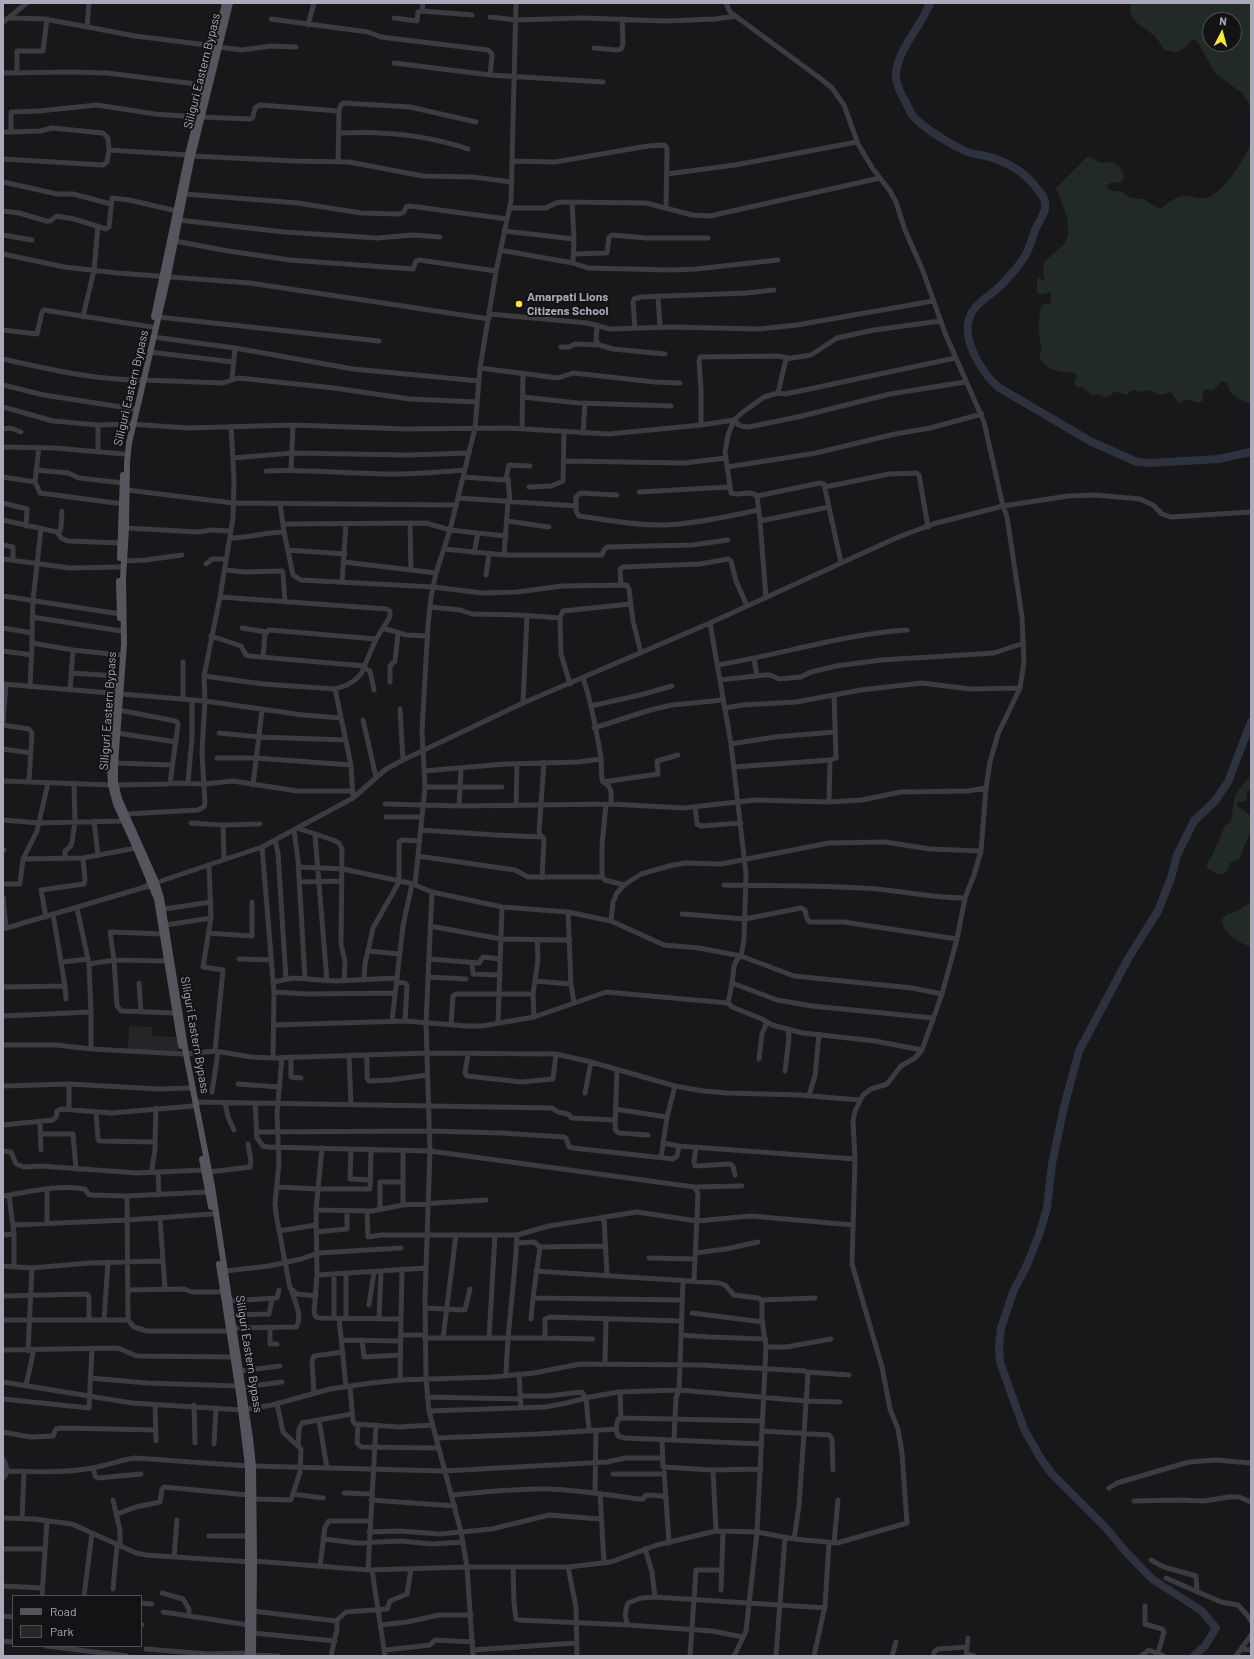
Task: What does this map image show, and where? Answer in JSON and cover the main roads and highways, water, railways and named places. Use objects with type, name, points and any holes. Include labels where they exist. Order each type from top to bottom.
[{"type":"main road","name":"Siliguri Eastern Bypass","points":[[225,3],[177,211],[158,317],[134,409],[127,453],[124,561],[124,644],[110,766],[113,785],[124,821],[136,848],[156,883],[175,1013],[207,1171],[229,1301],[233,1357],[244,1409],[253,1500],[253,1633],[250,1655]]},
{"type":"main road","name":"Siliguri Eastern Bypass","points":[[199,117],[204,85],[230,3]]},
{"type":"main road","name":"Siliguri Eastern Bypass","points":[[190,155],[185,194],[175,241],[152,326],[142,380],[132,424],[123,454],[120,567],[121,632],[118,676],[120,710],[113,785],[156,883],[164,909],[184,1054],[194,1104]]},
{"type":"main road","name":"Siliguri Eastern Bypass","points":[[207,1171],[208,1192],[223,1292],[240,1371],[240,1387]]},
{"type":"main road","name":"Siliguri Eastern Bypass","points":[[250,1466],[248,1495],[249,1536],[253,1562],[248,1624],[250,1655]]},
{"type":"waterway","points":[[930,3],[901,54],[896,73],[896,80],[911,114],[932,132],[961,149],[969,153],[982,155],[1012,166],[1030,180],[1045,202],[1044,213],[1022,260],[1000,286],[977,305],[968,321],[968,331],[973,352],[985,372],[998,387],[1090,441],[1137,462],[1150,463],[1218,459],[1251,452]]},
{"type":"waterway","points":[[1194,1656],[1205,1646],[1216,1628],[1202,1611],[1152,1579],[1126,1552],[1106,1528],[1053,1475],[1041,1459],[1024,1429],[1000,1362],[999,1346],[1001,1328],[1013,1292],[1026,1267],[1039,1235],[1047,1208],[1052,1164],[1064,1107],[1079,1051],[1129,957],[1158,911],[1171,878],[1177,855],[1194,821],[1215,801],[1228,782],[1251,722]]},
{"type":"place","name":"Amarpati Lions Citizens School","points":[[519,304]]}]
